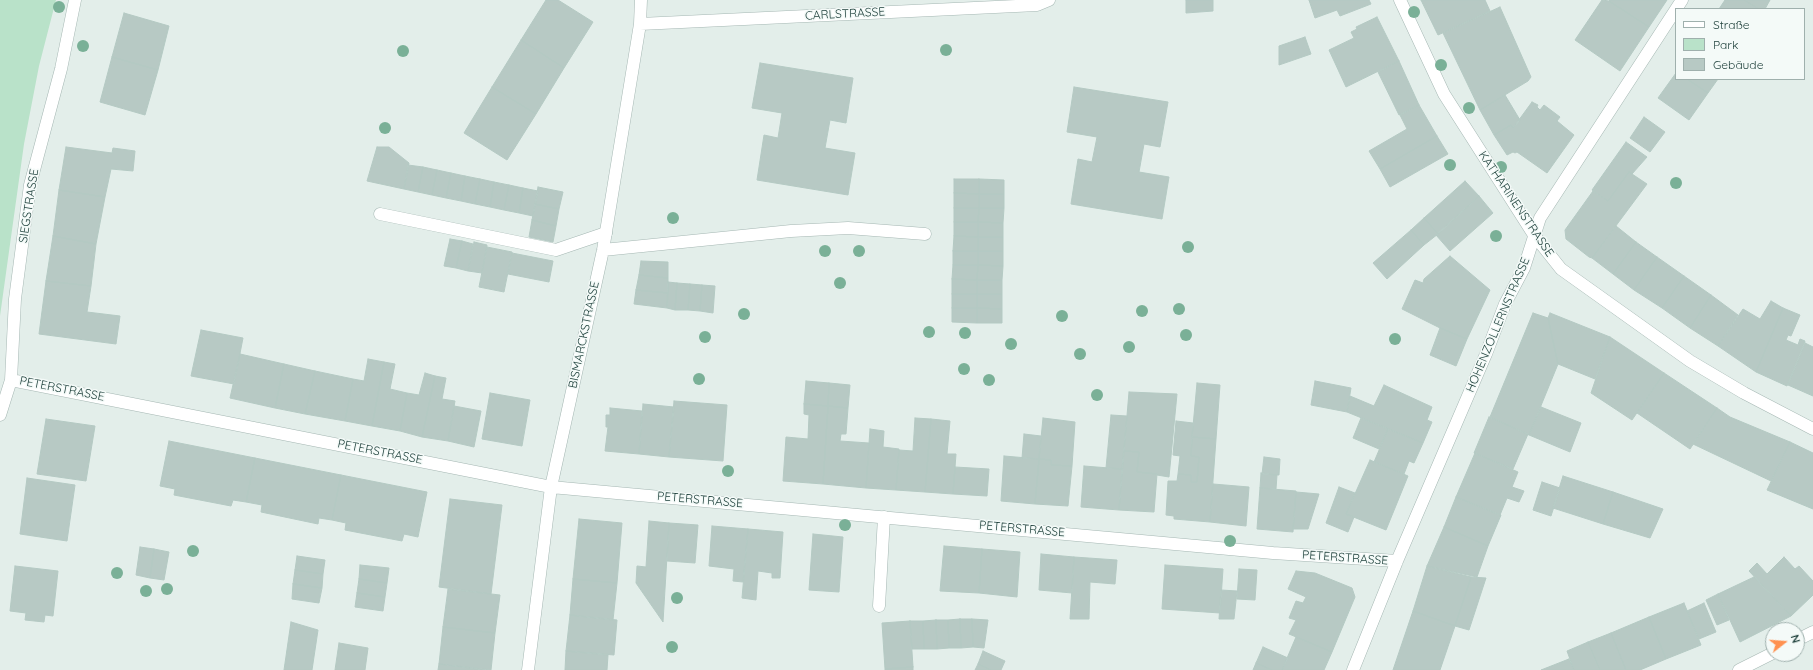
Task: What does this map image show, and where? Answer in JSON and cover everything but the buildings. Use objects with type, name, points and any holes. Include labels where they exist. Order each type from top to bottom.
[{"type":"street","name":"SIEGSTRASSE","points":[[0,415],[11,380],[15,299],[30,185],[61,69],[76,0]]},
{"type":"street","name":"BISMARCKSTRASSE","points":[[528,670],[551,487],[603,250],[640,24],[641,0]]},
{"type":"street","name":"CARLSTRASSE","points":[[640,24],[1037,5],[1049,0]]},
{"type":"street","name":"KATHARINENSTRASSE","points":[[1400,0],[1444,94],[1534,234],[1561,269],[1684,357],[1744,393],[1813,429]]},
{"type":"street","name":"HOHENZOLLERNSTRASSE","points":[[1353,670],[1397,561],[1486,354],[1505,304],[1524,268],[1540,218],[1675,11]]},
{"type":"street","points":[[380,214],[556,250],[606,233]]},
{"type":"street","points":[[603,250],[791,231],[848,228],[926,234]]},
{"type":"street","name":"PETERSTRASSE","points":[[11,380],[551,487],[1273,553],[1397,561]]},
{"type":"street","points":[[879,606],[884,517]]},
{"type":"street","points":[[1739,670],[1765,656]]},
{"type":"green space","points":[[0,0],[56,0],[39,66],[24,144],[0,316]]}]
